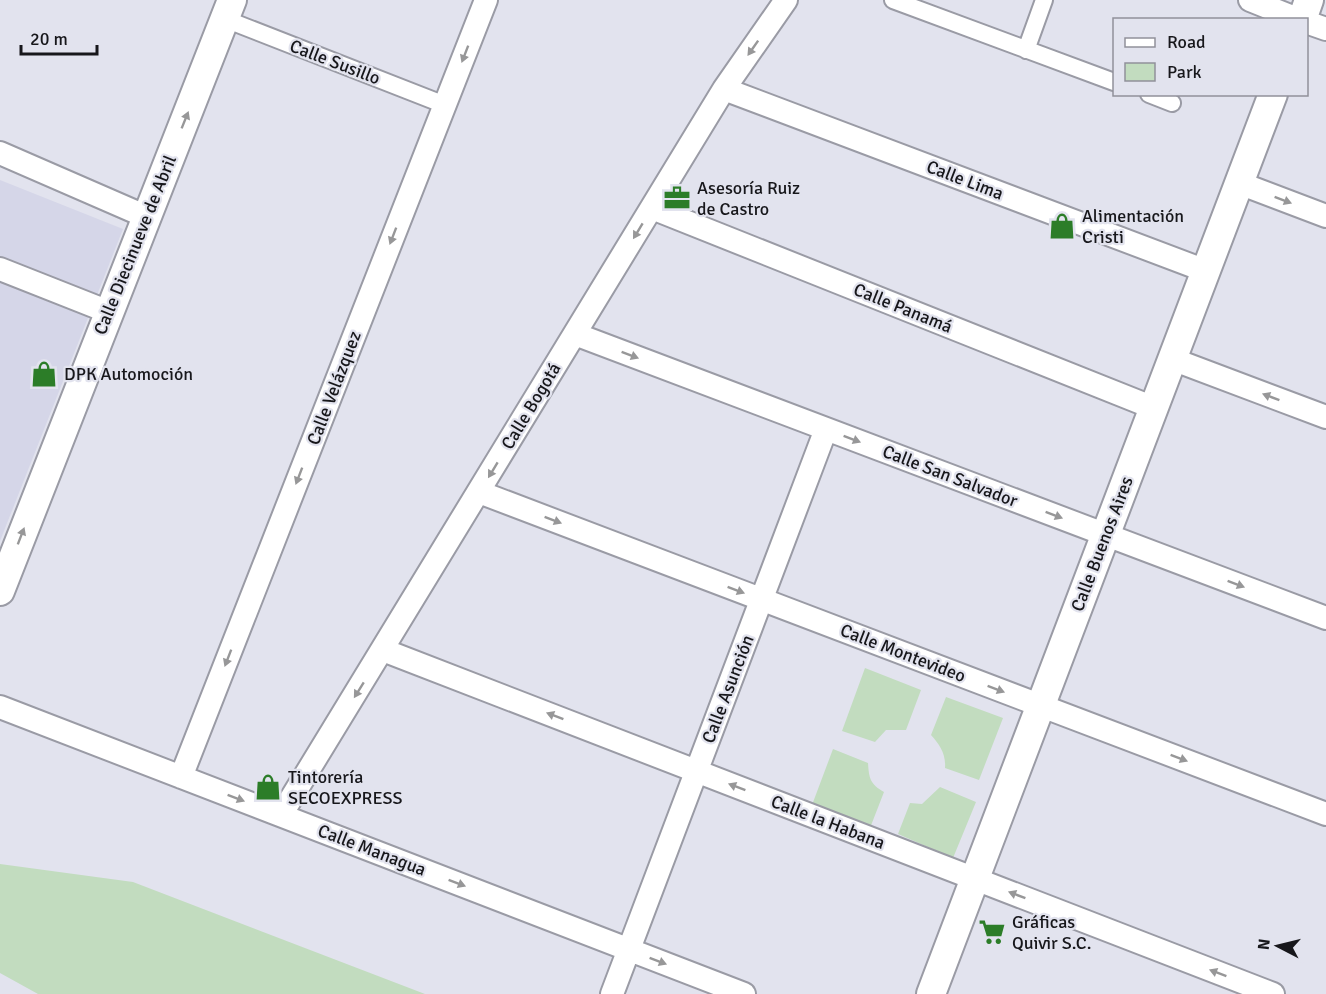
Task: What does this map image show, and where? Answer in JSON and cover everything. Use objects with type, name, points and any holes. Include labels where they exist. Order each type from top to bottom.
[{"type":"street","name":"Calle Velázquez","points":[[181,777],[486,0]]},
{"type":"street","name":"Calle Bogotá","points":[[281,816],[724,90],[786,0]]},
{"type":"street","points":[[893,0],[1113,82]]},
{"type":"street","points":[[1026,50],[1044,0]]},
{"type":"street","points":[[1250,0],[1296,18]]},
{"type":"street","points":[[1302,18],[1309,0]]},
{"type":"street","name":"Calle Susillo","points":[[229,10],[445,105]]},
{"type":"street","name":"Calle Diecinueve de Abril","points":[[0,591],[229,10]]},
{"type":"street","points":[[1308,23],[1326,29]]},
{"type":"street","name":"Calle Lima","points":[[724,90],[1206,271]]},
{"type":"street","points":[[1154,96],[1172,103]]},
{"type":"street","name":"Calle Buenos Aires","points":[[931,994],[1272,96]]},
{"type":"street","points":[[0,153],[147,217]]},
{"type":"street","points":[[1239,183],[1326,216]]},
{"type":"street","name":"Calle Panamá","points":[[652,208],[1154,408]]},
{"type":"street","points":[[0,269],[109,312]]},
{"type":"street","name":"Calle San Salvador","points":[[575,334],[1326,618]]},
{"type":"street","points":[[1172,359],[1326,417]]},
{"type":"street","name":"Calle Asunción","points":[[612,994],[826,429]]},
{"type":"street","name":"Calle Montevideo","points":[[479,492],[1326,814]]},
{"type":"street","name":"Calle la Habana","points":[[383,650],[1273,994]]},
{"type":"street","name":"Calle Managua","points":[[0,707],[744,994]]},
{"type":"shaded area","points":[[0,180],[123,229],[0,541]]},
{"type":"green space","points":[[865,668],[921,690],[906,730],[886,730],[875,742],[842,731]]},
{"type":"green space","points":[[946,697],[1003,718],[979,780],[945,768],[942,750],[931,735]]},
{"type":"green space","points":[[833,749],[868,763],[871,780],[884,792],[870,828],[812,805]]},
{"type":"green space","points":[[940,787],[976,802],[953,858],[898,834],[910,803],[922,804]]},
{"type":"green space","points":[[0,864],[133,882],[425,994],[38,994],[0,973]]},
{"type":"place","name":"Asesoría Ruiz de Castro","points":[[677,198]]},
{"type":"place","name":"Alimentación Cristi","points":[[1062,226]]},
{"type":"place","name":"DPK Automoción","points":[[44,374]]},
{"type":"place","name":"Tintorería SECOEXPRESS","points":[[268,787]]},
{"type":"place","name":"Gráficas Quivir S.C.","points":[[992,932]]}]
